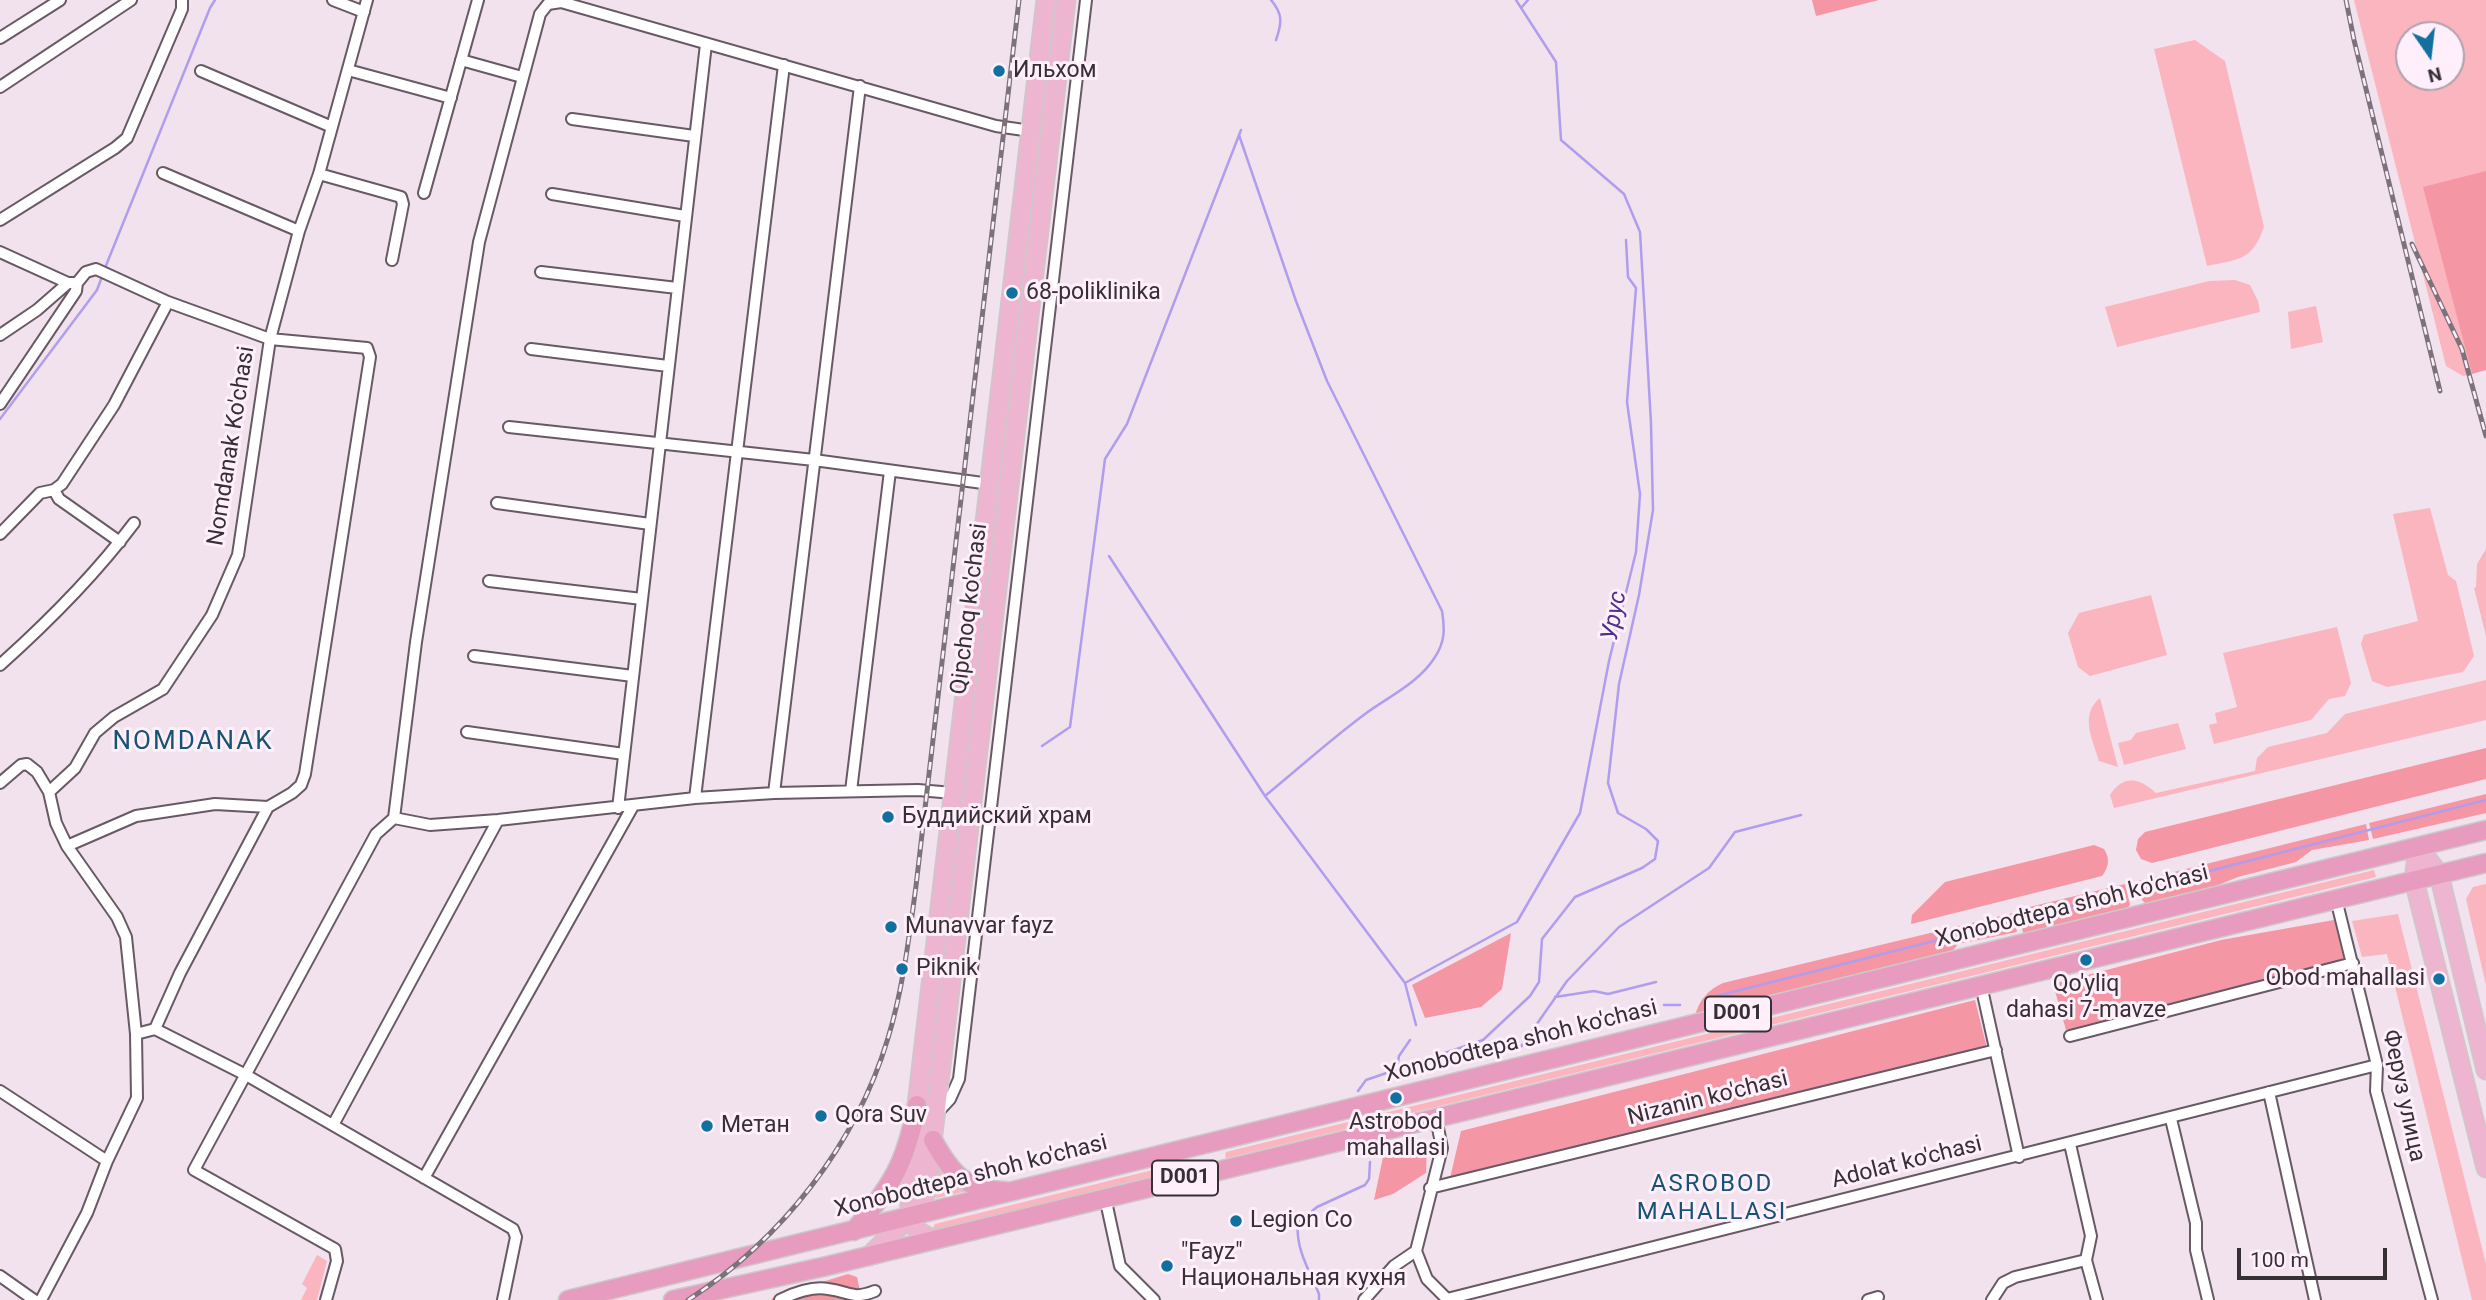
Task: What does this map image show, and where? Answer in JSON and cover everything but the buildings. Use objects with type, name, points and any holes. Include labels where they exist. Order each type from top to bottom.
[{"type":"highway","name":"Xonobodtepa shoh ko'chasi","points":[[568,1300],[2486,830]]},
{"type":"highway","name":"D001","points":[[673,1300],[869,1256],[2486,863]]},
{"type":"highway","points":[[859,1230],[899,1169],[910,1139],[917,1105]]},
{"type":"highway","points":[[933,1140],[949,1168],[966,1182],[989,1190],[1015,1192]]},
{"type":"highway","points":[[1214,1143],[1209,1159],[1212,1166],[1220,1170]]},
{"type":"main road","name":"Qipchoq ko'chasi","points":[[909,1218],[917,1105],[1046,0]]},
{"type":"main road","name":"Qipchoq ko'chasi","points":[[869,1256],[919,1207],[926,1193],[1066,0]]},
{"type":"main road","points":[[951,813],[971,814]]},
{"type":"main road","points":[[2418,847],[2439,874],[2486,1070]]},
{"type":"main road","points":[[2418,847],[2414,880],[2486,1168]]},
{"type":"main road","points":[[909,1218],[918,1231],[933,1240]]},
{"type":"main road","points":[[859,1230],[869,1256]]},
{"type":"street","points":[[0,38],[60,0]]},
{"type":"street","points":[[0,87],[131,0]]},
{"type":"street","points":[[0,220],[127,138],[182,9],[183,0]]},
{"type":"street","points":[[333,0],[366,6]]},
{"type":"street","points":[[424,193],[478,0]]},
{"type":"street","points":[[936,1114],[950,1099],[959,1079],[1086,0]]},
{"type":"street","points":[[326,1300],[337,1262],[335,1249],[194,1170],[376,834],[394,818],[416,642],[479,242],[543,8],[554,1],[996,126],[1031,131]]},
{"type":"street","name":"Nomdanak Ko'chasi","points":[[50,792],[75,768],[94,733],[114,717],[163,689],[212,615],[238,555],[270,339],[366,6]]},
{"type":"street","points":[[618,808],[706,44]]},
{"type":"street","points":[[461,60],[522,77]]},
{"type":"street","points":[[695,798],[784,65]]},
{"type":"street","points":[[348,70],[451,98]]},
{"type":"street","points":[[201,71],[332,127]]},
{"type":"street","points":[[774,793],[860,86]]},
{"type":"street","points":[[572,119],[694,136]]},
{"type":"street","points":[[163,173],[299,231]]},
{"type":"street","points":[[319,174],[401,197],[403,204],[392,260]]},
{"type":"street","points":[[552,194],[685,216]]},
{"type":"street","points":[[0,252],[73,283],[76,291],[0,404]]},
{"type":"street","points":[[0,335],[91,269],[116,276],[168,302],[270,339],[361,347],[366,348],[370,358],[305,774],[301,785],[268,807],[180,973],[155,1029]]},
{"type":"street","points":[[541,272],[677,289]]},
{"type":"street","points":[[0,534],[37,495],[54,490],[62,484],[114,405],[168,302]]},
{"type":"street","points":[[531,349],[668,366]]},
{"type":"street","points":[[509,427],[814,460],[990,484]]},
{"type":"street","points":[[851,791],[890,471]]},
{"type":"street","points":[[54,490],[60,499],[120,542]]},
{"type":"street","points":[[497,503],[650,524]]},
{"type":"street","points":[[0,666],[39,630],[120,542],[134,523]]},
{"type":"street","points":[[489,582],[642,599]]},
{"type":"street","points":[[474,656],[633,676]]},
{"type":"street","points":[[467,732],[624,754]]},
{"type":"street","points":[[0,783],[21,765],[27,764],[37,772],[50,792],[57,823],[67,846],[117,917],[126,937],[136,1034],[137,1097],[107,1161],[87,1213],[41,1300]]},
{"type":"street","points":[[394,818],[430,825],[618,808],[695,798],[774,793],[918,790],[953,793]]},
{"type":"street","points":[[67,846],[136,816],[215,804],[268,807]]},
{"type":"street","points":[[424,1178],[632,806]]},
{"type":"street","points":[[333,1125],[498,820]]},
{"type":"street","name":"Феруз улица","points":[[2336,899],[2377,1065],[2376,1091],[2432,1300]]},
{"type":"street","points":[[2070,1036],[2353,963]]},
{"type":"street","points":[[1981,985],[2019,1157]]},
{"type":"street","points":[[136,1034],[155,1029],[246,1075],[513,1229],[516,1237],[503,1300]]},
{"type":"street","name":"Nizanin ko'chasi","points":[[1430,1188],[1996,1050]]},
{"type":"street","name":"Adolat ko'chasi","points":[[1448,1300],[2377,1065]]},
{"type":"street","points":[[0,1091],[107,1161]]},
{"type":"street","points":[[2269,1092],[2315,1300]]},
{"type":"street","points":[[1436,1118],[1442,1148],[1416,1251],[1427,1279],[1448,1300]]},
{"type":"street","points":[[2171,1119],[2196,1223],[2196,1250],[2208,1300]]},
{"type":"street","points":[[2070,1144],[2091,1236],[2086,1260],[2097,1300]]},
{"type":"street","points":[[1105,1198],[1120,1266],[1154,1300]]},
{"type":"street","points":[[1364,1300],[1394,1266],[1416,1251]]},
{"type":"street","points":[[1992,1300],[2003,1283],[2015,1277],[2086,1260]]},
{"type":"street","points":[[0,1276],[34,1300]]},
{"type":"street","points":[[780,1300],[818,1288],[834,1290],[856,1298],[875,1291]]},
{"type":"shaded area","points":[[1812,0],[1879,0],[1816,16]]},
{"type":"shaded area","points":[[2354,0],[2486,0],[2486,172],[2424,187],[2472,374],[2463,376],[2446,366]]},
{"type":"shaded area","points":[[2195,40],[2225,61],[2264,227],[2255,246],[2243,257],[2207,266],[2154,49]]},
{"type":"shaded area","points":[[2486,171],[2486,370],[2472,374],[2423,187]]},
{"type":"shaded area","points":[[2235,280],[2250,285],[2260,312],[2117,347],[2105,307],[2209,281]]},
{"type":"shaded area","points":[[2316,306],[2323,342],[2291,349],[2288,312]]},
{"type":"shaded area","points":[[2430,508],[2448,575],[2456,581],[2474,656],[2463,672],[2387,687],[2372,681],[2361,644],[2364,635],[2418,621],[2393,514]]},
{"type":"shaded area","points":[[2486,549],[2486,636],[2474,588],[2477,564]]},
{"type":"shaded area","points":[[2151,595],[2167,655],[2090,676],[2078,667],[2068,633],[2079,613]]},
{"type":"shaded area","points":[[2337,627],[2351,683],[2345,696],[2329,699],[2311,720],[2214,744],[2209,725],[2217,723],[2215,713],[2237,707],[2223,653]]},
{"type":"shaded area","points":[[2486,680],[2486,720],[2114,808],[2110,795],[2126,781],[2144,784],[2156,793],[2255,771],[2257,758],[2268,747],[2327,733],[2345,714]]},
{"type":"shaded area","points":[[2100,698],[2118,767],[2099,761],[2091,736],[2090,712]]},
{"type":"shaded area","points":[[2178,723],[2186,749],[2124,765],[2118,743],[2131,740],[2136,733]]},
{"type":"shaded area","points":[[2486,748],[2486,779],[2152,863],[2141,859],[2136,850],[2138,839],[2145,832]]},
{"type":"shaded area","points":[[2486,794],[2486,813],[2373,839],[2369,823]]},
{"type":"shaded area","points":[[2366,824],[2369,840],[2312,850],[2296,862],[2238,877],[2196,894],[2147,905],[2142,900],[2138,881]]},
{"type":"shaded area","points":[[2094,845],[2104,849],[2108,859],[2102,876],[1911,924],[1912,915],[1945,882]]},
{"type":"shaded area","points":[[2374,870],[2376,877],[1225,1157],[1226,1152]]},
{"type":"shaded area","points":[[2125,884],[2130,905],[2125,911],[2024,936],[2017,910]]},
{"type":"shaded area","points":[[2486,884],[2486,985],[2466,899],[2473,887]]},
{"type":"shaded area","points":[[2013,913],[2017,932],[1958,944],[1951,953],[1695,1016],[1705,996],[1723,983]]},
{"type":"shaded area","points":[[2398,914],[2486,1264],[2486,1300],[2472,1300],[2387,954],[2362,957],[2352,921]]},
{"type":"shaded area","points":[[2334,920],[2344,960],[2066,1030],[2053,984],[2221,940]]},
{"type":"shaded area","points":[[1511,933],[1502,989],[1481,1007],[1425,1018],[1412,985]]},
{"type":"shaded area","points":[[1975,1000],[1987,1048],[1450,1178],[1461,1131]]},
{"type":"shaded area","points":[[1427,1148],[1426,1173],[1393,1194],[1374,1200],[1383,1157]]},
{"type":"shaded area","points":[[939,1162],[971,1190],[936,1198]]},
{"type":"shaded area","points":[[1185,1162],[1186,1168],[936,1230],[933,1228],[935,1224]]},
{"type":"shaded area","points":[[317,1255],[327,1261],[317,1300],[301,1300],[307,1288],[302,1284]]},
{"type":"shaded area","points":[[848,1274],[857,1277],[862,1300],[771,1300],[774,1297]]},
{"type":"waterway","points":[[105,268],[215,0]]},
{"type":"waterway","points":[[1271,0],[1280,19],[1276,40]]},
{"type":"waterway","name":"Урус","points":[[1358,1091],[1366,1080],[1483,1040],[1530,996],[1539,982],[1542,939],[1575,897],[1642,868],[1655,859],[1658,841],[1646,829],[1618,813],[1608,783],[1619,684],[1639,595],[1653,510],[1640,232],[1624,194],[1561,140],[1556,62],[1516,0]]},
{"type":"waterway","points":[[1521,8],[1528,0]]},
{"type":"waterway","points":[[1042,746],[1070,727],[1105,459],[1127,424],[1241,130]]},
{"type":"waterway","points":[[1239,135],[1296,301],[1327,381],[1442,611],[1444,624],[1438,651],[1421,674],[1352,724],[1265,796]]},
{"type":"waterway","points":[[1405,983],[1517,922],[1580,813],[1609,661],[1636,552],[1640,494],[1627,402],[1636,288],[1628,277],[1626,240]]},
{"type":"waterway","points":[[0,419],[97,290],[103,274]]},
{"type":"waterway","points":[[1109,556],[1265,796],[1405,983],[1416,1025]]},
{"type":"waterway","points":[[2143,888],[2486,800]]},
{"type":"waterway","points":[[1520,1048],[1567,981],[1619,927],[1709,868],[1735,832],[1801,815]]},
{"type":"waterway","points":[[1713,997],[2119,894]]},
{"type":"waterway","points":[[1555,997],[1594,991],[1608,994],[1656,982]]},
{"type":"waterway","points":[[1664,1005],[1680,1005]]},
{"type":"waterway","points":[[1397,1068],[1399,1056],[1410,1040]]},
{"type":"waterway","name":"Урус","points":[[1319,1300],[1301,1251],[1298,1223],[1317,1207],[1365,1185],[1369,1179],[1370,1162]]},
{"type":"railway","points":[[688,1300],[754,1249],[811,1187],[856,1116],[874,1078],[898,1001],[916,886],[1019,0]]},
{"type":"railway","points":[[2346,0],[2440,391]]},
{"type":"railway","points":[[2412,244],[2462,349],[2486,436]]},
{"type":"place","name":"Ильхом","points":[[999,71]]},
{"type":"place","name":"68-poliklinika","points":[[1012,293]]},
{"type":"place","name":"Буддийский храм","points":[[888,817]]},
{"type":"place","name":"Munavvar fayz","points":[[891,927]]},
{"type":"place","name":"Qo'yliq dahasi 7-mavze","points":[[2086,960]]},
{"type":"place","name":"Piknik","points":[[902,969]]},
{"type":"place","name":"Obod mahallasi","points":[[2439,979]]},
{"type":"place","name":"Astrobod mahallasi","points":[[1396,1098]]},
{"type":"place","name":"Qora Suv","points":[[821,1116]]},
{"type":"place","name":"Метан","points":[[707,1126]]},
{"type":"place","name":"Legion Co","points":[[1236,1221]]},
{"type":"place","name":"\"Fayz\" Национальная кухня","points":[[1167,1266]]},
{"type":"district","name":"NOMDANAK","points":[[193,742]]},
{"type":"district","name":"ASROBOD MAHALLASI","points":[[1712,1199]]}]
